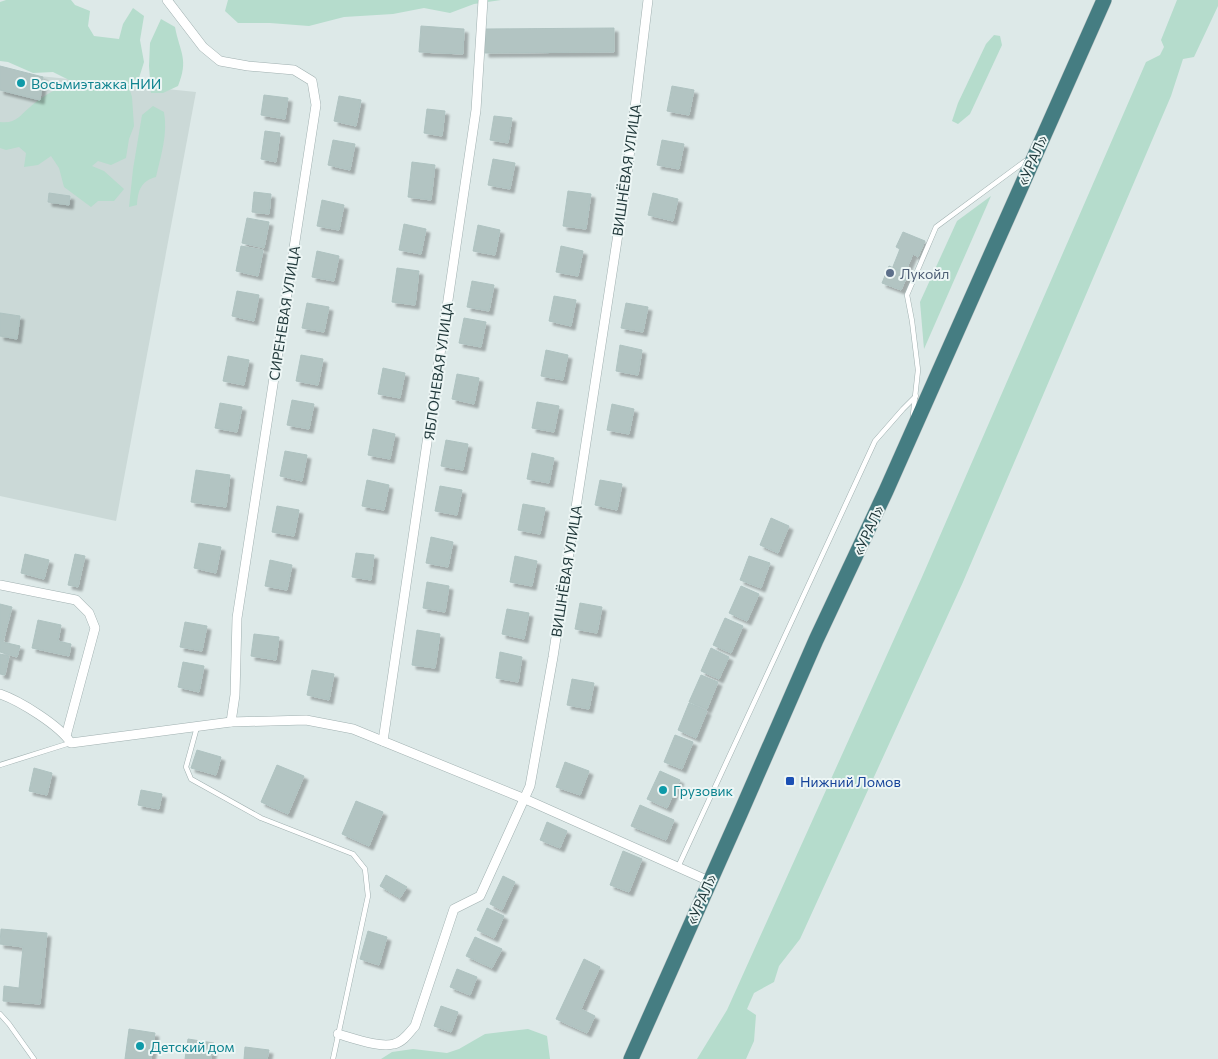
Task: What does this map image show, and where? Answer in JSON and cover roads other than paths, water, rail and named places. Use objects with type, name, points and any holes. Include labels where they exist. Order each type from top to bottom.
[{"type":"highway","name":"«УРАЛ»","points":[[630,1059],[816,640],[886,491],[1104,0]]},
{"type":"street","name":"СИРЕНЕВАЯ УЛИЦА","points":[[167,0],[203,47],[220,61],[248,66],[294,70],[312,81],[316,105],[237,618],[235,695],[231,722]]},
{"type":"street","name":"ЯБЛОНЕВАЯ УЛИЦА","points":[[384,741],[476,110],[483,0]]},
{"type":"street","name":"ВИШНЁВАЯ УЛИЦА","points":[[338,1034],[382,1045],[395,1044],[406,1037],[415,1026],[454,909],[480,896],[530,786],[561,608],[626,182],[648,0]]},
{"type":"street","points":[[0,585],[76,600],[89,613],[95,628],[69,739]]},
{"type":"street","points":[[0,694],[32,710],[69,739],[231,722],[306,720],[353,729],[525,799],[709,881]]},
{"type":"lane","points":[[909,437],[918,370],[907,295],[936,227],[1035,153]]},
{"type":"lane","points":[[678,867],[875,441],[903,408],[916,396]]},
{"type":"lane","points":[[197,726],[186,767],[191,778],[261,818],[353,854],[365,869],[368,896],[333,1059]]},
{"type":"lane","points":[[0,765],[69,739]]},
{"type":"lane","points":[[0,1014],[10,1024],[34,1059]]},
{"type":"place","name":"Восьмиэтажка НИИ","points":[[21,83]]},
{"type":"place","name":"Лукойл","points":[[890,273]]},
{"type":"place","name":"Нижний Ломов","points":[[790,781]]},
{"type":"place","name":"Грузовик","points":[[663,790]]},
{"type":"place","name":"Детский дом","points":[[140,1046]]}]
